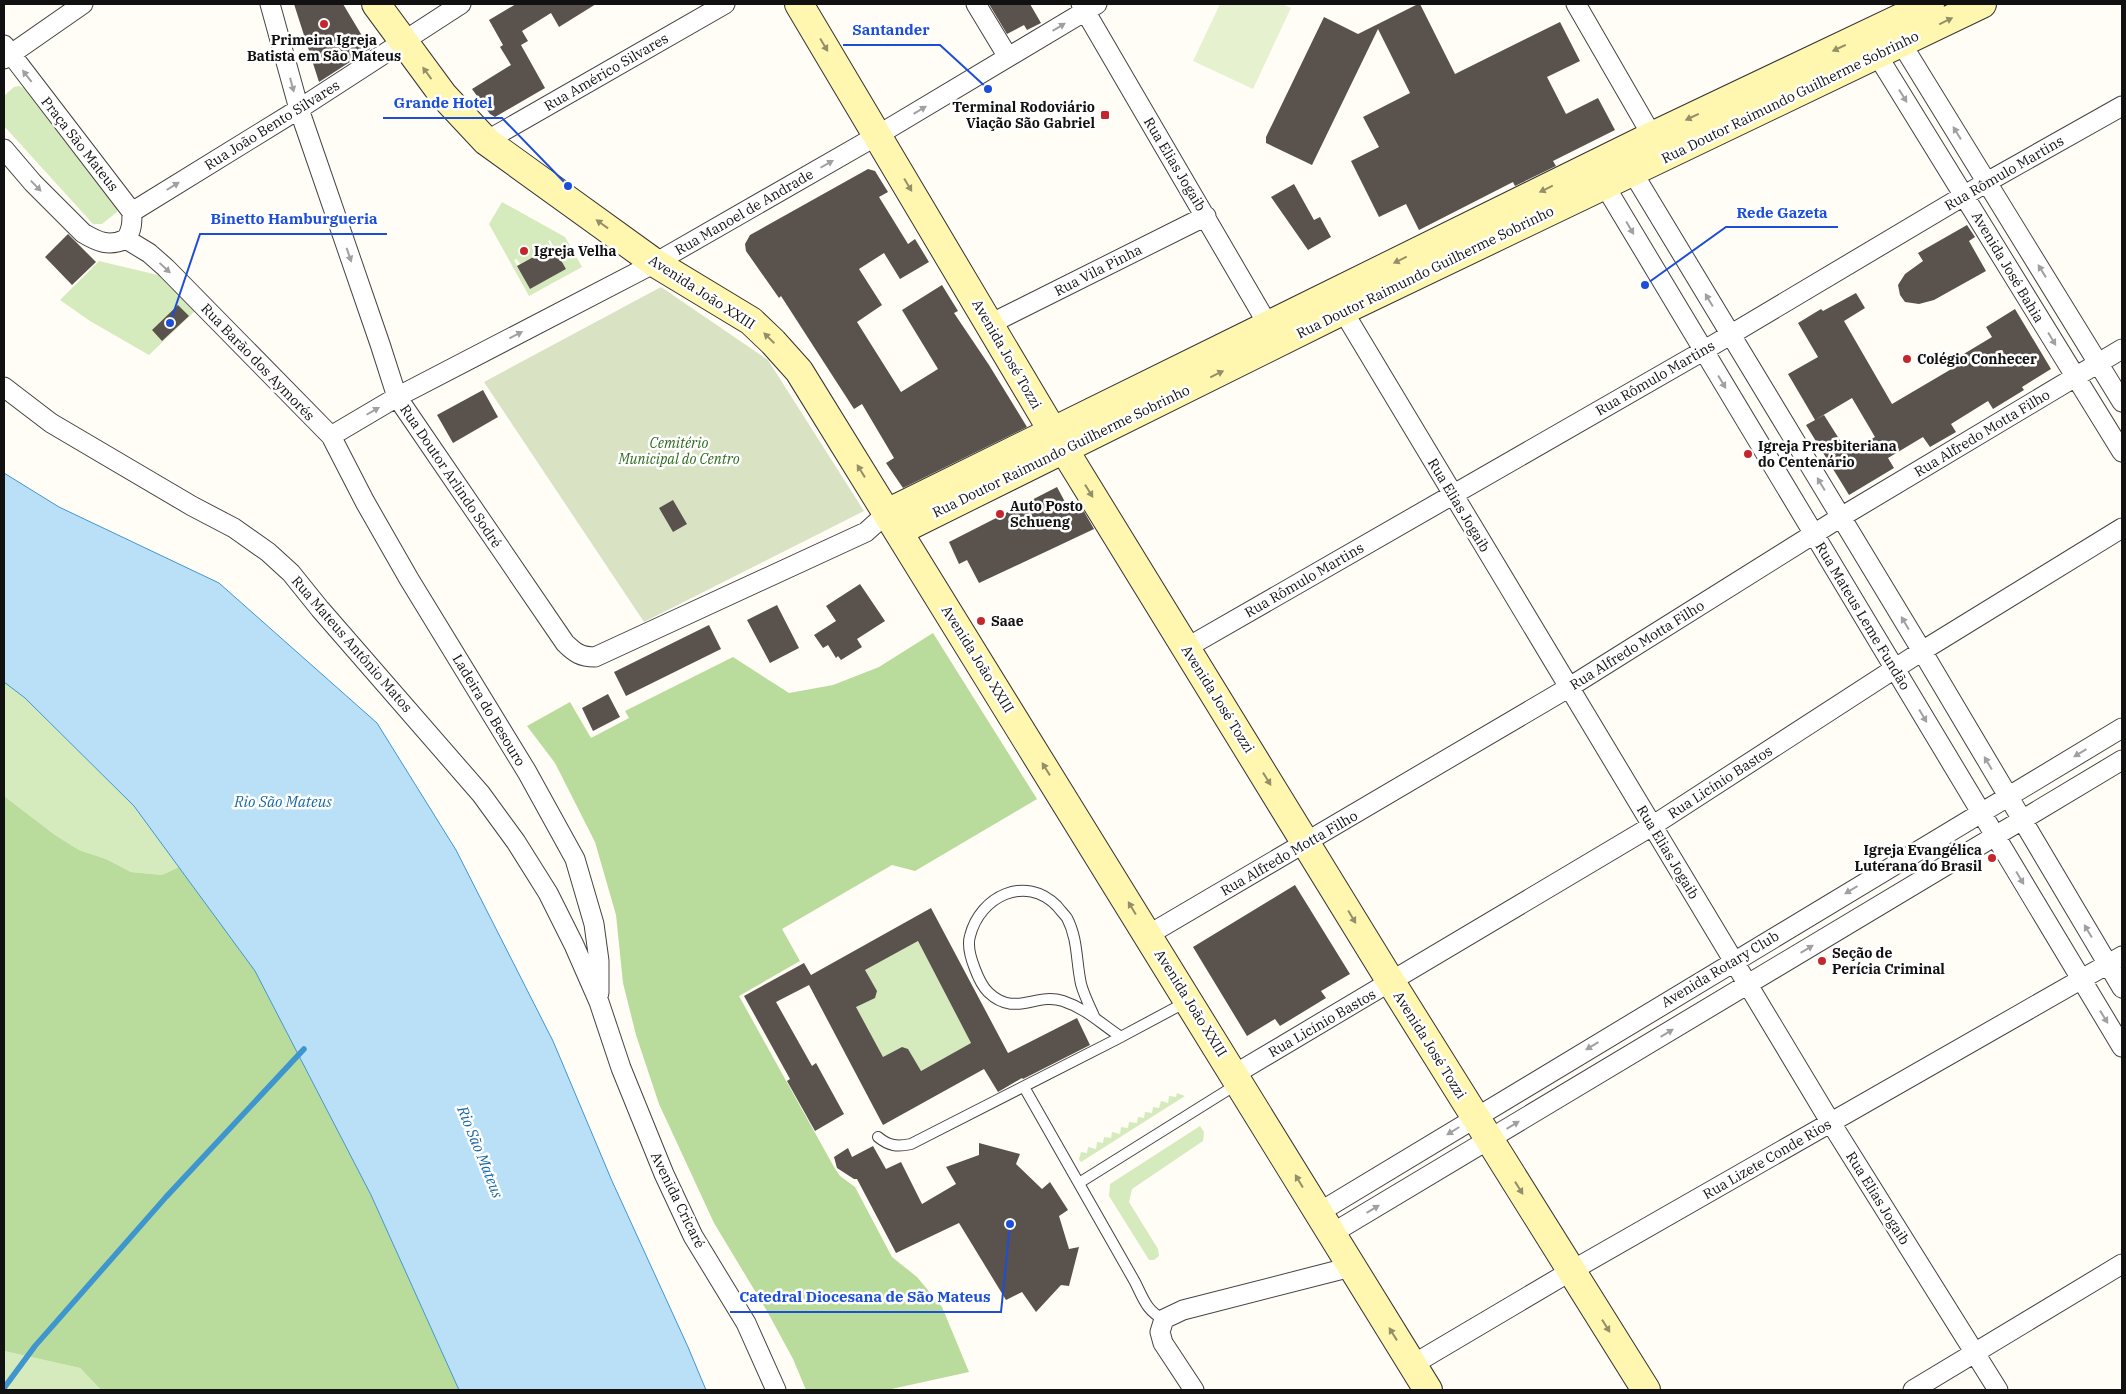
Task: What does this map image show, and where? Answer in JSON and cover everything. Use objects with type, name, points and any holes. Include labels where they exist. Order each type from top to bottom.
[{"type":"street","points":[[6,53],[83,4]]},
{"type":"street","name":"Rua Doutor Arlindo Sodré","points":[[270,4],[299,109],[397,397],[565,643],[574,653],[585,657],[596,657]]},
{"type":"street","points":[[376,4],[403,40]]},
{"type":"street","name":"Rua João Bento Silvares","points":[[132,212],[299,109],[461,4]]},
{"type":"street","name":"Rua Américo Silvares","points":[[486,141],[725,4]]},
{"type":"street","name":"Avenida José Tozzi","points":[[799,4],[1058,440],[1391,982],[1646,1390]]},
{"type":"street","points":[[976,4],[1008,58]]},
{"type":"street","points":[[1576,4],[1659,147]]},
{"type":"street","name":"Rua Doutor Raimundo Guilherme Sobrinho","points":[[1883,39],[1930,4]]},
{"type":"street","name":"Rua Doutor Raimundo Guilherme Sobrinho","points":[[596,657],[866,532],[893,522],[1338,302],[1883,39],[1982,4]]},
{"type":"street","name":"Rua Manoel de Andrade","points":[[331,436],[397,397],[655,263],[1008,58],[1088,6]]},
{"type":"street","name":"Rua Elias Jogaib","points":[[1088,6],[1274,334]]},
{"type":"street","name":"Avenida José Bahia","points":[[1883,39],[1987,182],[2122,402]]},
{"type":"street","name":"Avenida José Bahia","points":[[1883,39],[1964,196],[2122,452]]},
{"type":"street","name":"Avenida João XXIII","points":[[403,40],[443,95],[486,141],[655,263],[751,321],[799,371],[1238,1078],[1351,1267],[1428,1390]]},
{"type":"street","name":"Praça São Mateus","points":[[6,53],[132,212]]},
{"type":"street","name":"Rua Rômulo Martins","points":[[1186,648],[1703,351],[1987,182],[2122,106]]},
{"type":"street","name":"Rua Doutor Raimundo Guilherme Sobrinho","points":[[1338,302],[1633,173],[1659,147]]},
{"type":"street","points":[[4,149],[33,183],[83,233],[108,244],[116,244],[126,239],[132,224],[132,212]]},
{"type":"street","points":[[1633,173],[2022,820],[2115,960],[2122,988]]},
{"type":"street","name":"Rua Mateus Leme Fundão","points":[[1604,186],[2122,1047]]},
{"type":"street","name":"Rua Vila Pinha","points":[[990,324],[1206,216]]},
{"type":"street","name":"Rua Barão dos Aymorés","points":[[126,239],[148,253],[166,268],[331,436]]},
{"type":"street","name":"Rua Elias Jogaib","points":[[1338,302],[1568,688],[1831,1123],[1998,1390]]},
{"type":"street","name":"Rua Alfredo Motta Filho","points":[[1148,935],[1568,688],[1841,517],[2122,349]]},
{"type":"street","name":"Rua Mateus Antônio Matos","points":[[4,387],[51,423],[192,506],[234,528],[268,552],[291,573],[320,610],[481,794],[516,842],[548,892],[599,1002]]},
{"type":"street","name":"Ladeira do Besouro","points":[[331,436],[409,579],[527,772],[575,859],[594,924],[599,960],[599,1002]]},
{"type":"street","name":"Rua Licínio Bastos","points":[[1238,1078],[1391,982],[1652,826],[1922,651],[2122,528]]},
{"type":"street","name":"Avenida Rotary Club","points":[[1325,1223],[1482,1128],[1620,1029],[2122,728]]},
{"type":"street","name":"Avenida Rotary Club","points":[[1325,1223],[1482,1128],[1636,1052],[2122,760]]},
{"type":"street","name":"Rua Lizete Conde Rios","points":[[1412,1365],[1571,1271],[2115,960]]},
{"type":"street","name":"Avenida Cricaré","points":[[599,1002],[621,1068],[664,1174],[693,1236],[746,1323],[776,1390]]},
{"type":"street","points":[[1620,1029],[1636,1052]]},
{"type":"street","points":[[1913,1390],[2122,1264]]},
{"type":"street","points":[[1194,1390],[1163,1343],[1160,1332],[1164,1319],[1183,1310],[1351,1267]]},
{"type":"lane","points":[[1094,1016],[1081,983],[1075,937],[1066,916],[1049,898],[1034,890],[1015,891],[999,896],[975,922],[969,937],[974,966],[987,991],[1000,1001],[1011,1005],[1056,999],[1094,1016],[1108,1029],[1121,1037]]},
{"type":"lane","points":[[878,1137],[887,1144],[899,1146],[911,1144],[1121,1037],[1189,1000]]},
{"type":"lane","points":[[1079,1183],[1238,1078]]},
{"type":"lane","points":[[1024,1087],[1147,1307],[1151,1312],[1164,1319]]},
{"type":"green space","points":[[1220,4],[1282,4],[1291,8],[1253,89],[1193,61]]},
{"type":"green space","points":[[14,87],[24,88],[113,195],[117,204],[117,212],[102,224],[93,224],[4,126],[4,96]]},
{"type":"green space","name":"Igreja Velha","points":[[502,202],[565,237],[582,267],[529,296],[489,224]],"holes":[[[550,240],[566,269],[530,289],[514,260],[517,259],[520,264],[551,247],[548,241]]]},
{"type":"green space","points":[[99,261],[162,276],[196,310],[149,355],[90,321],[60,300]]},
{"type":"green space","name":"Cemitério Municipal do Centro","points":[[661,287],[768,360],[864,511],[644,622],[484,382]]},
{"type":"green space","points":[[933,633],[1037,799],[915,871],[892,865],[782,929],[800,961],[739,996],[834,1167],[840,1176],[855,1187],[892,1257],[917,1277],[942,1307],[969,1372],[887,1390],[806,1390],[793,1359],[767,1311],[714,1223],[659,1104],[636,1035],[623,983],[616,915],[595,842],[555,763],[527,726],[570,702],[591,738],[629,718],[625,711],[733,657],[789,693],[833,685],[879,667]]},
{"type":"green space","points":[[4,682],[25,698],[134,806],[179,867],[162,875],[131,872],[106,859],[79,850],[55,835],[4,796]]},
{"type":"green space","points":[[4,796],[55,835],[79,850],[106,859],[131,872],[162,875],[179,867],[255,971],[371,1195],[459,1390],[101,1390],[80,1368],[4,1351]]},
{"type":"green space","points":[[918,941],[971,1043],[897,1084],[843,982]]},
{"type":"green space","points":[[1177,1093],[1185,1096],[1081,1162],[1079,1159],[1081,1152],[1087,1153],[1088,1147],[1096,1149],[1097,1142],[1103,1143],[1104,1137],[1111,1138],[1112,1132],[1120,1134],[1121,1127],[1128,1128],[1129,1122],[1137,1123],[1138,1117],[1144,1118],[1145,1112],[1152,1113],[1153,1107],[1159,1108],[1161,1101],[1168,1103],[1169,1096],[1176,1097]]},
{"type":"green space","points":[[1200,1126],[1204,1132],[1203,1141],[1132,1189],[1129,1202],[1158,1249],[1159,1256],[1154,1260],[1149,1260],[1109,1196],[1110,1184]]},
{"type":"green space","points":[[4,1351],[80,1368],[101,1390],[4,1390]]},
{"type":"water","name":"Rio São Mateus","points":[[4,473],[59,507],[219,583],[377,723],[456,850],[553,1041],[612,1181],[706,1390],[459,1390],[371,1195],[255,971],[134,806],[25,698],[4,682]]},
{"type":"building","points":[[294,4],[343,4],[370,49],[319,82]]},
{"type":"building","points":[[516,4],[596,4],[559,27],[551,13],[522,31],[528,41],[521,45],[545,88],[495,117],[490,114],[472,89],[511,65],[500,47],[503,45],[489,20]]},
{"type":"building","points":[[989,4],[1030,4],[1041,23],[1027,30],[1024,25],[1007,34]]},
{"type":"building","points":[[1420,4],[1455,74],[1560,22],[1580,61],[1547,77],[1566,114],[1598,98],[1615,130],[1553,161],[1556,166],[1515,186],[1513,182],[1419,230],[1406,204],[1379,217],[1351,161],[1379,147],[1363,117],[1410,93],[1378,29],[1312,165],[1266,143],[1266,137],[1324,17],[1358,34]]},
{"type":"building","points":[[868,169],[875,171],[888,192],[879,197],[908,244],[915,239],[929,262],[900,279],[884,253],[859,269],[882,305],[857,322],[901,392],[938,369],[902,310],[942,285],[958,311],[954,313],[1027,427],[903,488],[886,463],[894,458],[862,404],[854,409],[781,296],[779,298],[746,251],[745,244],[750,235]]},
{"type":"building","points":[[1294,184],[1314,220],[1320,217],[1331,237],[1308,250],[1271,197]]},
{"type":"building","points":[[1967,225],[1975,237],[1969,241],[1986,271],[1934,300],[1919,304],[1905,302],[1900,295],[1898,285],[1905,274],[1923,261],[1918,253]]},
{"type":"building","points":[[68,234],[96,262],[72,285],[45,257]]},
{"type":"building","points":[[553,246],[566,269],[530,289],[517,266]]},
{"type":"building","points":[[1856,293],[1865,308],[1844,321],[1892,404],[1965,361],[1962,355],[1992,337],[1986,327],[2015,309],[2051,369],[2022,387],[2024,390],[1993,409],[1988,401],[1951,424],[1956,432],[1930,447],[1923,437],[1888,458],[1894,468],[1849,495],[1806,425],[1815,420],[1788,374],[1818,357],[1798,323],[1821,309],[1823,311]],"holes":[[[1852,398],[1875,437],[1848,453],[1824,415],[1815,420]]]},
{"type":"building","points":[[178,305],[189,316],[162,341],[152,330]]},
{"type":"building","points":[[483,390],[498,417],[453,443],[437,415]]},
{"type":"building","points":[[1057,487],[1071,513],[1082,508],[1094,529],[979,583],[967,560],[959,564],[949,542]]},
{"type":"building","points":[[673,500],[687,524],[673,532],[659,508]]},
{"type":"building","points":[[860,584],[885,621],[857,639],[862,647],[841,660],[838,656],[836,658],[828,645],[823,648],[814,635],[836,621],[826,606]]},
{"type":"building","points":[[777,605],[799,648],[770,663],[747,620]]},
{"type":"building","points":[[709,625],[721,649],[626,696],[614,672]]},
{"type":"building","points":[[608,694],[620,717],[593,731],[582,708]]},
{"type":"building","points":[[1295,885],[1350,974],[1321,991],[1326,998],[1280,1026],[1275,1019],[1247,1036],[1193,947]]},
{"type":"building","points":[[931,908],[1008,1053],[1077,1018],[1090,1045],[1022,1078],[998,1092],[984,1069],[883,1125],[809,985],[776,1002],[812,1066],[816,1063],[844,1114],[815,1131],[787,1081],[790,1079],[744,996],[804,963],[811,975]],"holes":[[[918,941],[971,1043],[921,1071],[908,1049],[902,1047],[883,1057],[856,1007],[875,998],[877,991],[865,970]]]},
{"type":"building","points":[[979,1143],[1020,1154],[1016,1164],[1042,1189],[1050,1182],[1068,1210],[1059,1216],[1069,1249],[1079,1247],[1069,1286],[1061,1285],[1036,1312],[1022,1292],[1006,1300],[959,1223],[896,1253],[857,1179],[837,1168],[834,1157],[848,1148],[852,1157],[873,1146],[886,1169],[901,1162],[922,1204],[956,1184],[946,1167],[979,1155]]},
{"type":"waterway","points":[[4,1388],[35,1346],[166,1197],[304,1049]]},
{"type":"place","name":"Primeira Igreja Batista em São Mateus","points":[[324,24]]},
{"type":"place","name":"Santander","points":[[988,89]]},
{"type":"place","name":"Terminal Rodoviário Viação São Gabriel","points":[[1105,115]]},
{"type":"place","name":"Grande Hotel","points":[[568,186]]},
{"type":"place","name":"Igreja Velha","points":[[524,251]]},
{"type":"place","name":"Rede Gazeta","points":[[1645,285]]},
{"type":"place","name":"Binetto Hamburgueria","points":[[170,323]]},
{"type":"place","name":"Colégio Conhecer","points":[[1907,359]]},
{"type":"place","name":"Igreja Presbiteriana do Centenário","points":[[1748,454]]},
{"type":"place","name":"Auto Posto Schueng","points":[[1000,514]]},
{"type":"place","name":"Saae","points":[[981,621]]},
{"type":"place","name":"Igreja Evangélica Luterana do Brasil","points":[[1992,858]]},
{"type":"place","name":"Seção de Perícia Criminal","points":[[1822,961]]},
{"type":"place","name":"Catedral Diocesana de São Mateus","points":[[1010,1224]]}]
